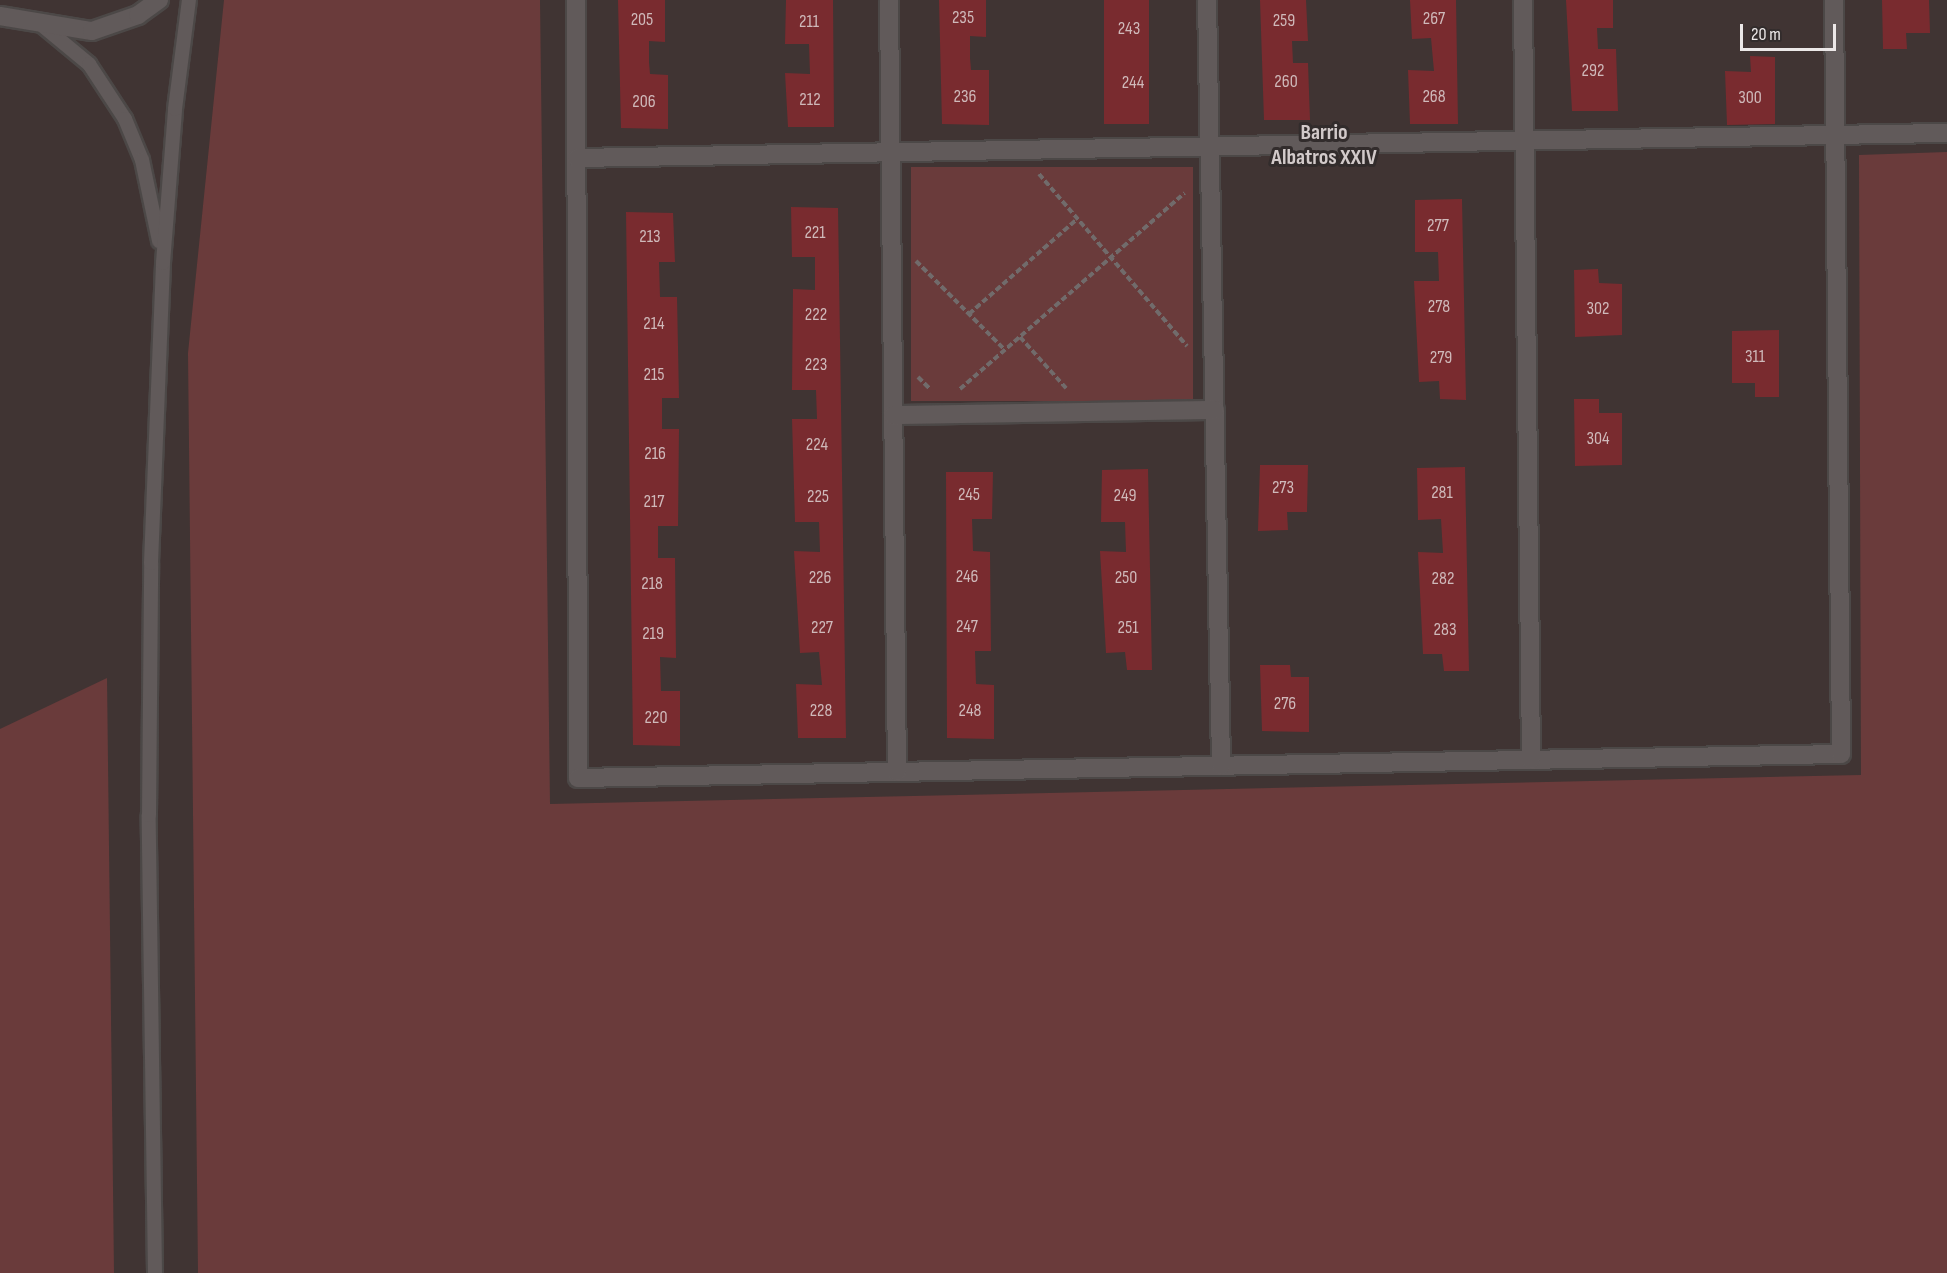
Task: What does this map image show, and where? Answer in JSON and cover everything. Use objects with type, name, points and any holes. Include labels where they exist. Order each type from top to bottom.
[{"type":"street","points":[[0,16],[43,26],[92,31],[138,15],[159,0]]},
{"type":"street","points":[[576,0],[579,778],[1841,754],[1834,0]]},
{"type":"street","points":[[889,0],[897,772]]},
{"type":"street","points":[[1207,0],[1221,766]]},
{"type":"street","points":[[1523,0],[1531,760]]},
{"type":"street","points":[[577,158],[1947,133]]},
{"type":"street","points":[[893,415],[1215,410]]},
{"type":"lane","points":[[155,1273],[149,815],[150,562],[163,262],[175,109],[189,0]]},
{"type":"lane","points":[[43,26],[89,64],[125,119],[142,160],[163,262]]},
{"type":"path","points":[[1034,168],[1195,356]]},
{"type":"path","points":[[953,395],[1193,187]]},
{"type":"path","points":[[969,314],[1077,219]]},
{"type":"path","points":[[912,257],[1005,350]]},
{"type":"path","points":[[1020,337],[1071,394]]},
{"type":"shaded area","points":[[0,0],[1947,0],[1947,1273],[0,1273]]},
{"type":"shaded area","points":[[224,0],[540,0],[550,804],[1861,775],[1859,155],[1947,152],[1947,1273],[198,1273],[188,353]]},
{"type":"shaded area","points":[[911,167],[1193,167],[1193,401],[911,401]]},
{"type":"shaded area","points":[[107,678],[114,1273],[0,1273],[0,729]]},
{"type":"building","points":[[618,0],[665,0],[665,42],[649,41],[649,62],[650,74],[668,75],[668,129],[621,128]]},
{"type":"building","points":[[786,0],[833,0],[834,127],[788,127],[785,73],[810,74],[809,44],[785,44]]},
{"type":"building","points":[[939,0],[986,0],[986,37],[970,36],[970,58],[971,70],[989,70],[989,125],[942,124]]},
{"type":"building","points":[[1104,0],[1149,0],[1149,124],[1104,124]]},
{"type":"building","points":[[1260,0],[1306,0],[1308,41],[1292,41],[1293,63],[1308,63],[1310,120],[1264,120]]},
{"type":"building","points":[[1410,0],[1456,0],[1458,124],[1410,124],[1408,70],[1434,71],[1431,38],[1412,39]]},
{"type":"building","points":[[1566,0],[1613,0],[1613,28],[1597,28],[1598,49],[1616,49],[1618,111],[1572,111]]},
{"type":"building","points":[[1882,0],[1929,0],[1930,33],[1906,33],[1907,49],[1883,49]]},
{"type":"building","points":[[1750,56],[1775,57],[1775,124],[1727,125],[1725,71],[1751,72]]},
{"type":"building","points":[[1462,199],[1466,400],[1440,399],[1439,381],[1419,382],[1414,281],[1439,281],[1438,252],[1415,252],[1415,200]]},
{"type":"building","points":[[791,207],[838,208],[846,738],[798,738],[796,684],[822,685],[819,652],[800,653],[794,551],[820,552],[819,522],[795,522],[792,419],[817,419],[816,390],[792,390],[793,289],[815,290],[815,257],[792,257]]},
{"type":"building","points":[[626,212],[673,213],[675,262],[659,262],[660,297],[677,297],[679,398],[662,398],[662,429],[679,429],[678,526],[658,526],[658,558],[675,558],[676,658],[660,657],[661,691],[680,691],[680,746],[633,745]]},
{"type":"building","points":[[1598,269],[1599,283],[1622,284],[1622,335],[1575,337],[1574,270]]},
{"type":"building","points":[[1779,330],[1779,397],[1755,397],[1755,383],[1732,383],[1732,331]]},
{"type":"building","points":[[1574,399],[1599,399],[1599,413],[1622,413],[1622,465],[1575,466]]},
{"type":"building","points":[[1260,465],[1308,465],[1307,512],[1287,512],[1288,530],[1258,531]]},
{"type":"building","points":[[1465,467],[1469,671],[1444,671],[1442,654],[1423,654],[1418,552],[1443,553],[1441,519],[1418,520],[1417,468]]},
{"type":"building","points":[[1148,469],[1152,670],[1127,670],[1125,652],[1106,653],[1100,551],[1126,552],[1125,522],[1101,522],[1102,470]]},
{"type":"building","points":[[946,472],[993,472],[992,519],[972,519],[973,551],[990,552],[991,651],[975,651],[976,684],[994,685],[994,739],[947,738]]},
{"type":"building","points":[[1260,665],[1290,665],[1291,677],[1309,677],[1309,732],[1262,731]]},
{"type":"district","name":"Barrio Albatros XXIV","points":[[1324,144]]}]
